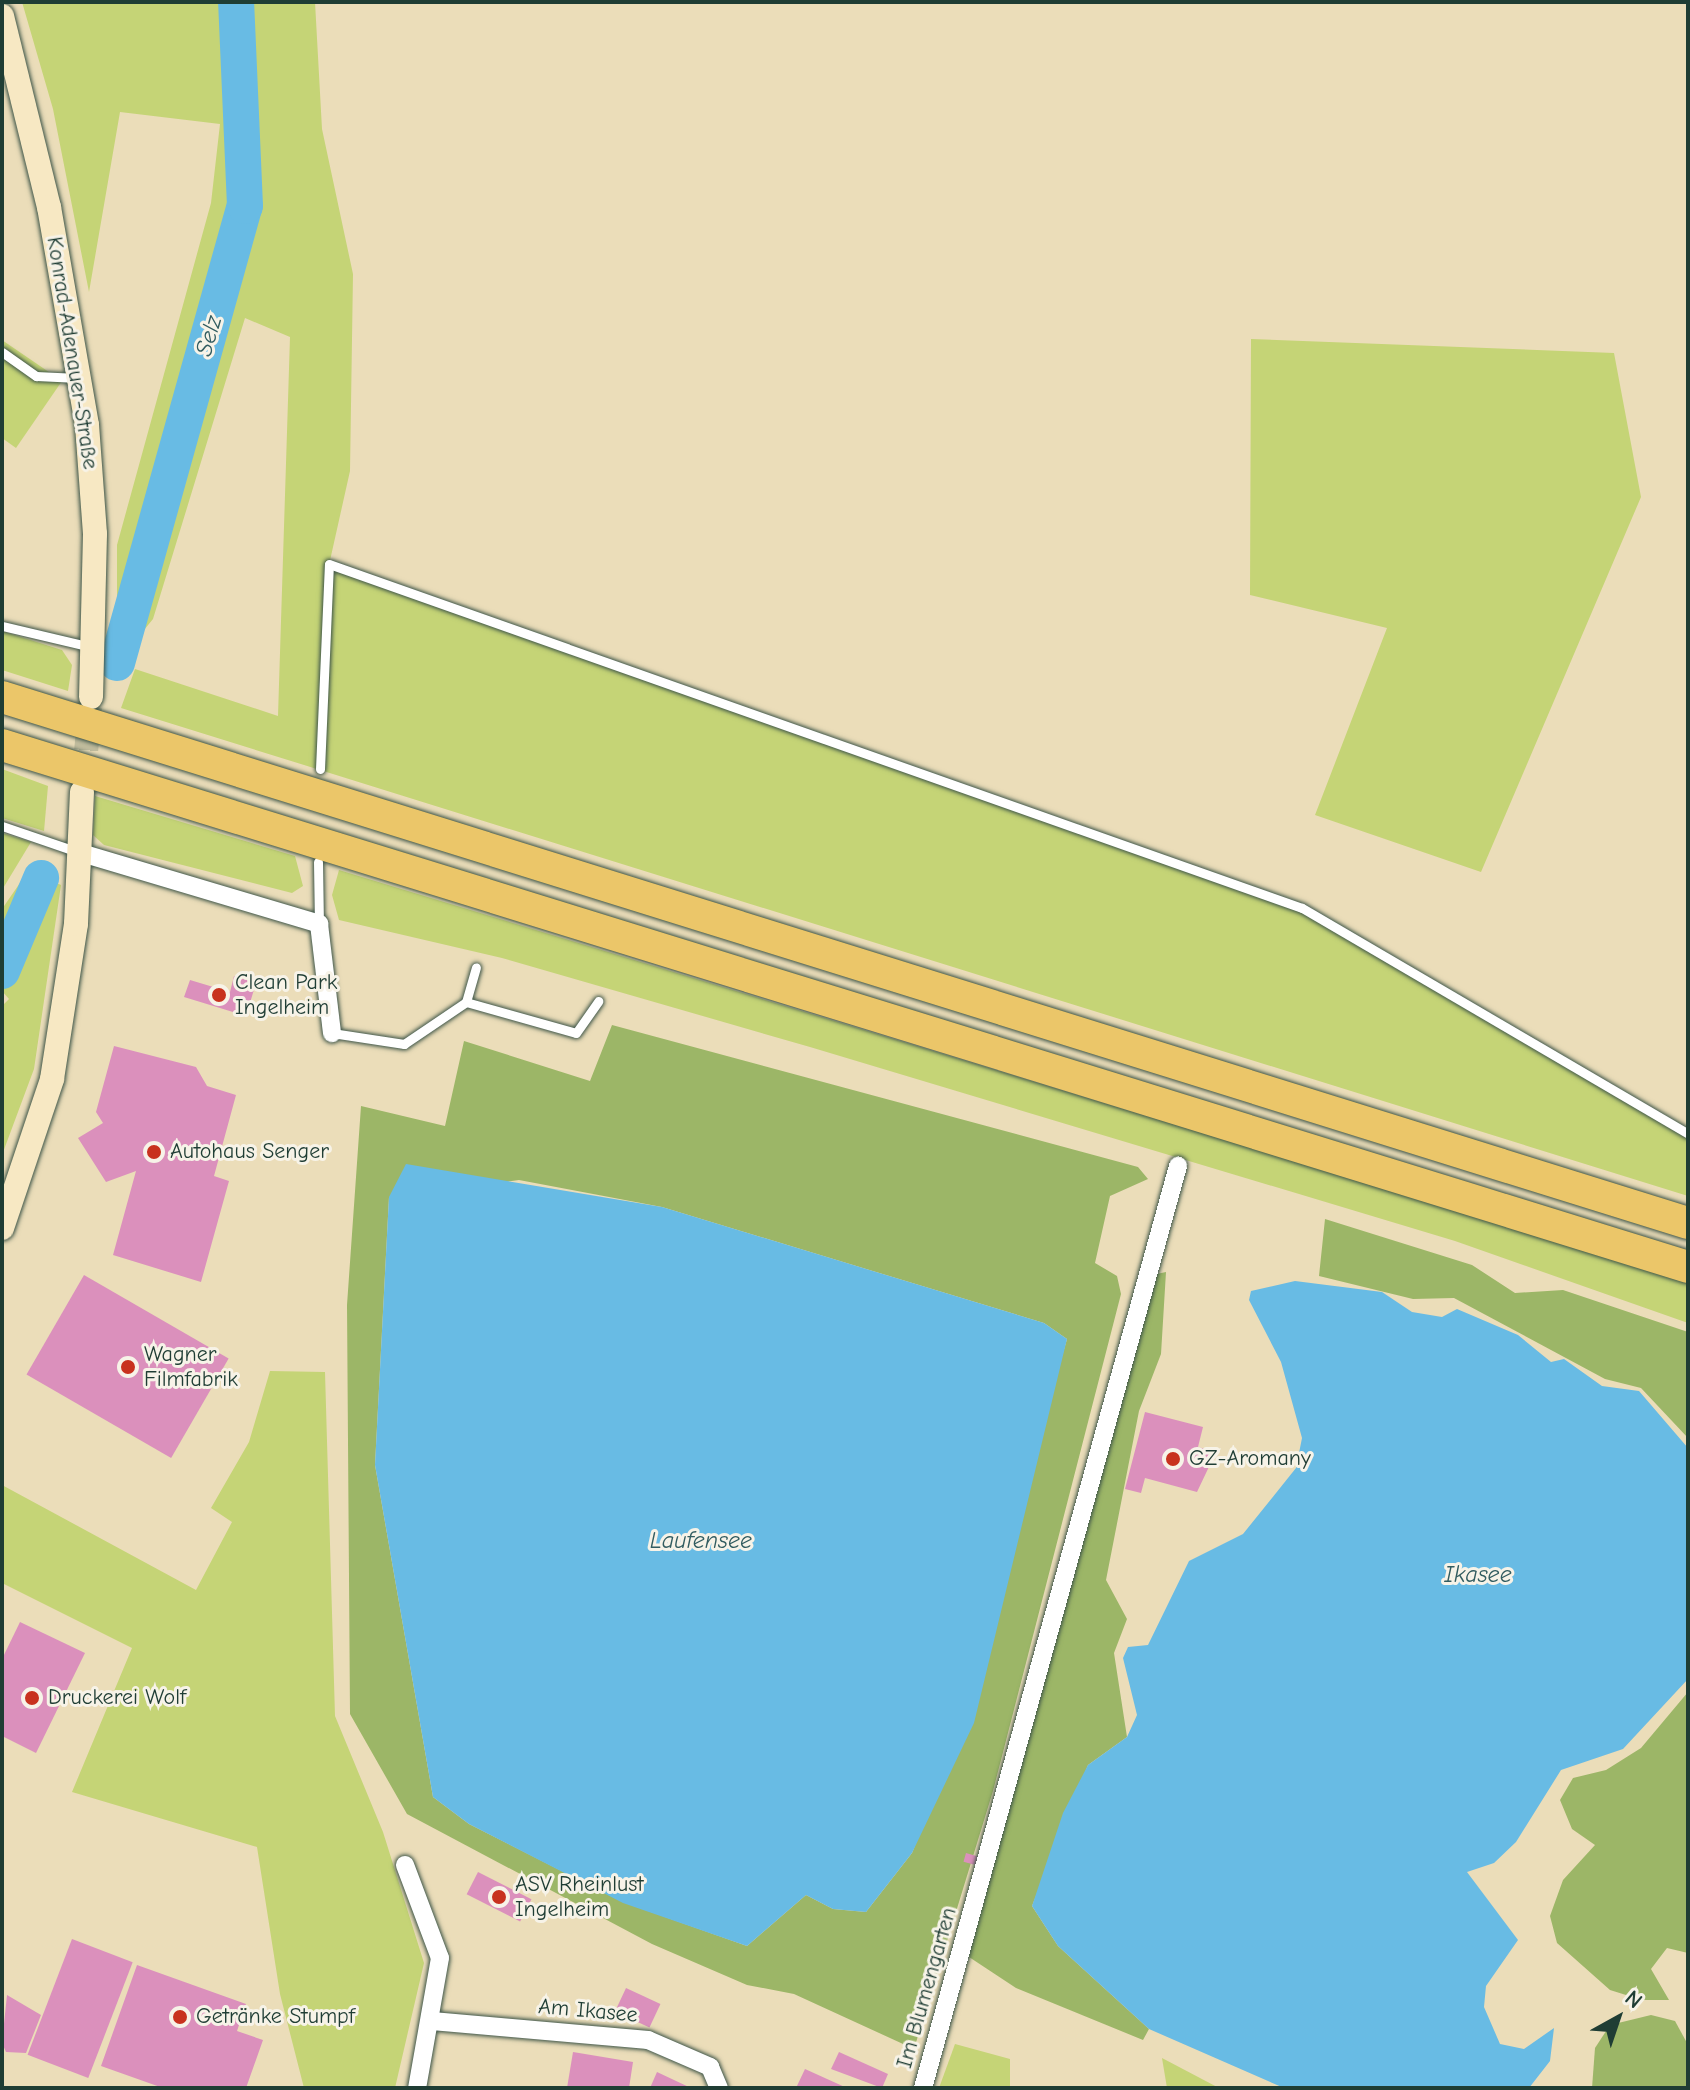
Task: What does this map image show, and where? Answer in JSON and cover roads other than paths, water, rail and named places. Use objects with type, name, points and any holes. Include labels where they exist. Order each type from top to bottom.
[{"type":"highway","points":[[2,697],[1688,1223]]},
{"type":"highway","points":[[2,745],[1688,1267]]},
{"type":"main road","name":"Konrad-Adenauer-Straße","points":[[2,16],[49,207],[78,378],[95,534],[91,697]]},
{"type":"main road","points":[[2,1228],[52,1079],[76,924],[82,792]]},
{"type":"street","points":[[78,852],[319,924],[332,1033]]},
{"type":"street","name":"Im Blumengarten","points":[[923,2088],[1178,1166]]},
{"type":"street","points":[[405,1865],[440,1958],[432,2021],[417,2088]]},
{"type":"street","name":"Am Ikasee","points":[[432,2021],[648,2040],[710,2067],[719,2088]]},
{"type":"lane","points":[[2,352],[36,376],[78,378]]},
{"type":"lane","points":[[320,769],[329,564],[1275,897],[1688,1134]]},
{"type":"lane","points":[[2,626],[92,647]]},
{"type":"lane","points":[[2,826],[78,852]]},
{"type":"lane","points":[[318,862],[319,924]]},
{"type":"lane","points":[[332,1033],[404,1044],[466,1002],[476,967]]},
{"type":"lane","points":[[466,1002],[576,1033],[598,1001]]},
{"type":"water","name":"Laufensee","points":[[406,1164],[662,1207],[1044,1323],[1067,1339],[974,1723],[912,1853],[866,1912],[833,1909],[806,1895],[747,1946],[623,1903],[469,1824],[433,1797],[375,1465],[389,1197]]},
{"type":"water","name":"Ikasee","points":[[1295,1281],[1382,1292],[1412,1312],[1442,1317],[1457,1309],[1518,1335],[1551,1362],[1564,1359],[1602,1386],[1639,1391],[1688,1448],[1688,1679],[1623,1749],[1561,1770],[1516,1842],[1494,1863],[1467,1872],[1518,1940],[1486,1986],[1484,2007],[1500,2044],[1524,2049],[1554,2028],[1550,2061],[1529,2088],[1284,2088],[1149,2029],[1058,1946],[1032,1906],[1063,1813],[1088,1765],[1127,1737],[1137,1715],[1123,1658],[1128,1647],[1148,1645],[1189,1561],[1243,1534],[1296,1468],[1302,1438],[1281,1362],[1249,1300],[1251,1291]]},
{"type":"waterway","name":"Selz","points":[[117,663],[245,206],[236,2]]},
{"type":"waterway","name":"Selz","points":[[2,971],[41,878]]},
{"type":"tunnel","points":[[83,786],[90,707]]},
{"type":"place","name":"Clean Park Ingelheim","points":[[219,995]]},
{"type":"place","name":"Autohaus Senger","points":[[154,1152]]},
{"type":"place","name":"Wagner Filmfabrik","points":[[128,1367]]},
{"type":"place","name":"GZ-Aromany","points":[[1173,1459]]},
{"type":"place","name":"Druckerei Wolf","points":[[32,1698]]},
{"type":"place","name":"ASV Rheinlust Ingelheim","points":[[499,1897]]},
{"type":"place","name":"Getränke Stumpf","points":[[180,2017]]}]
